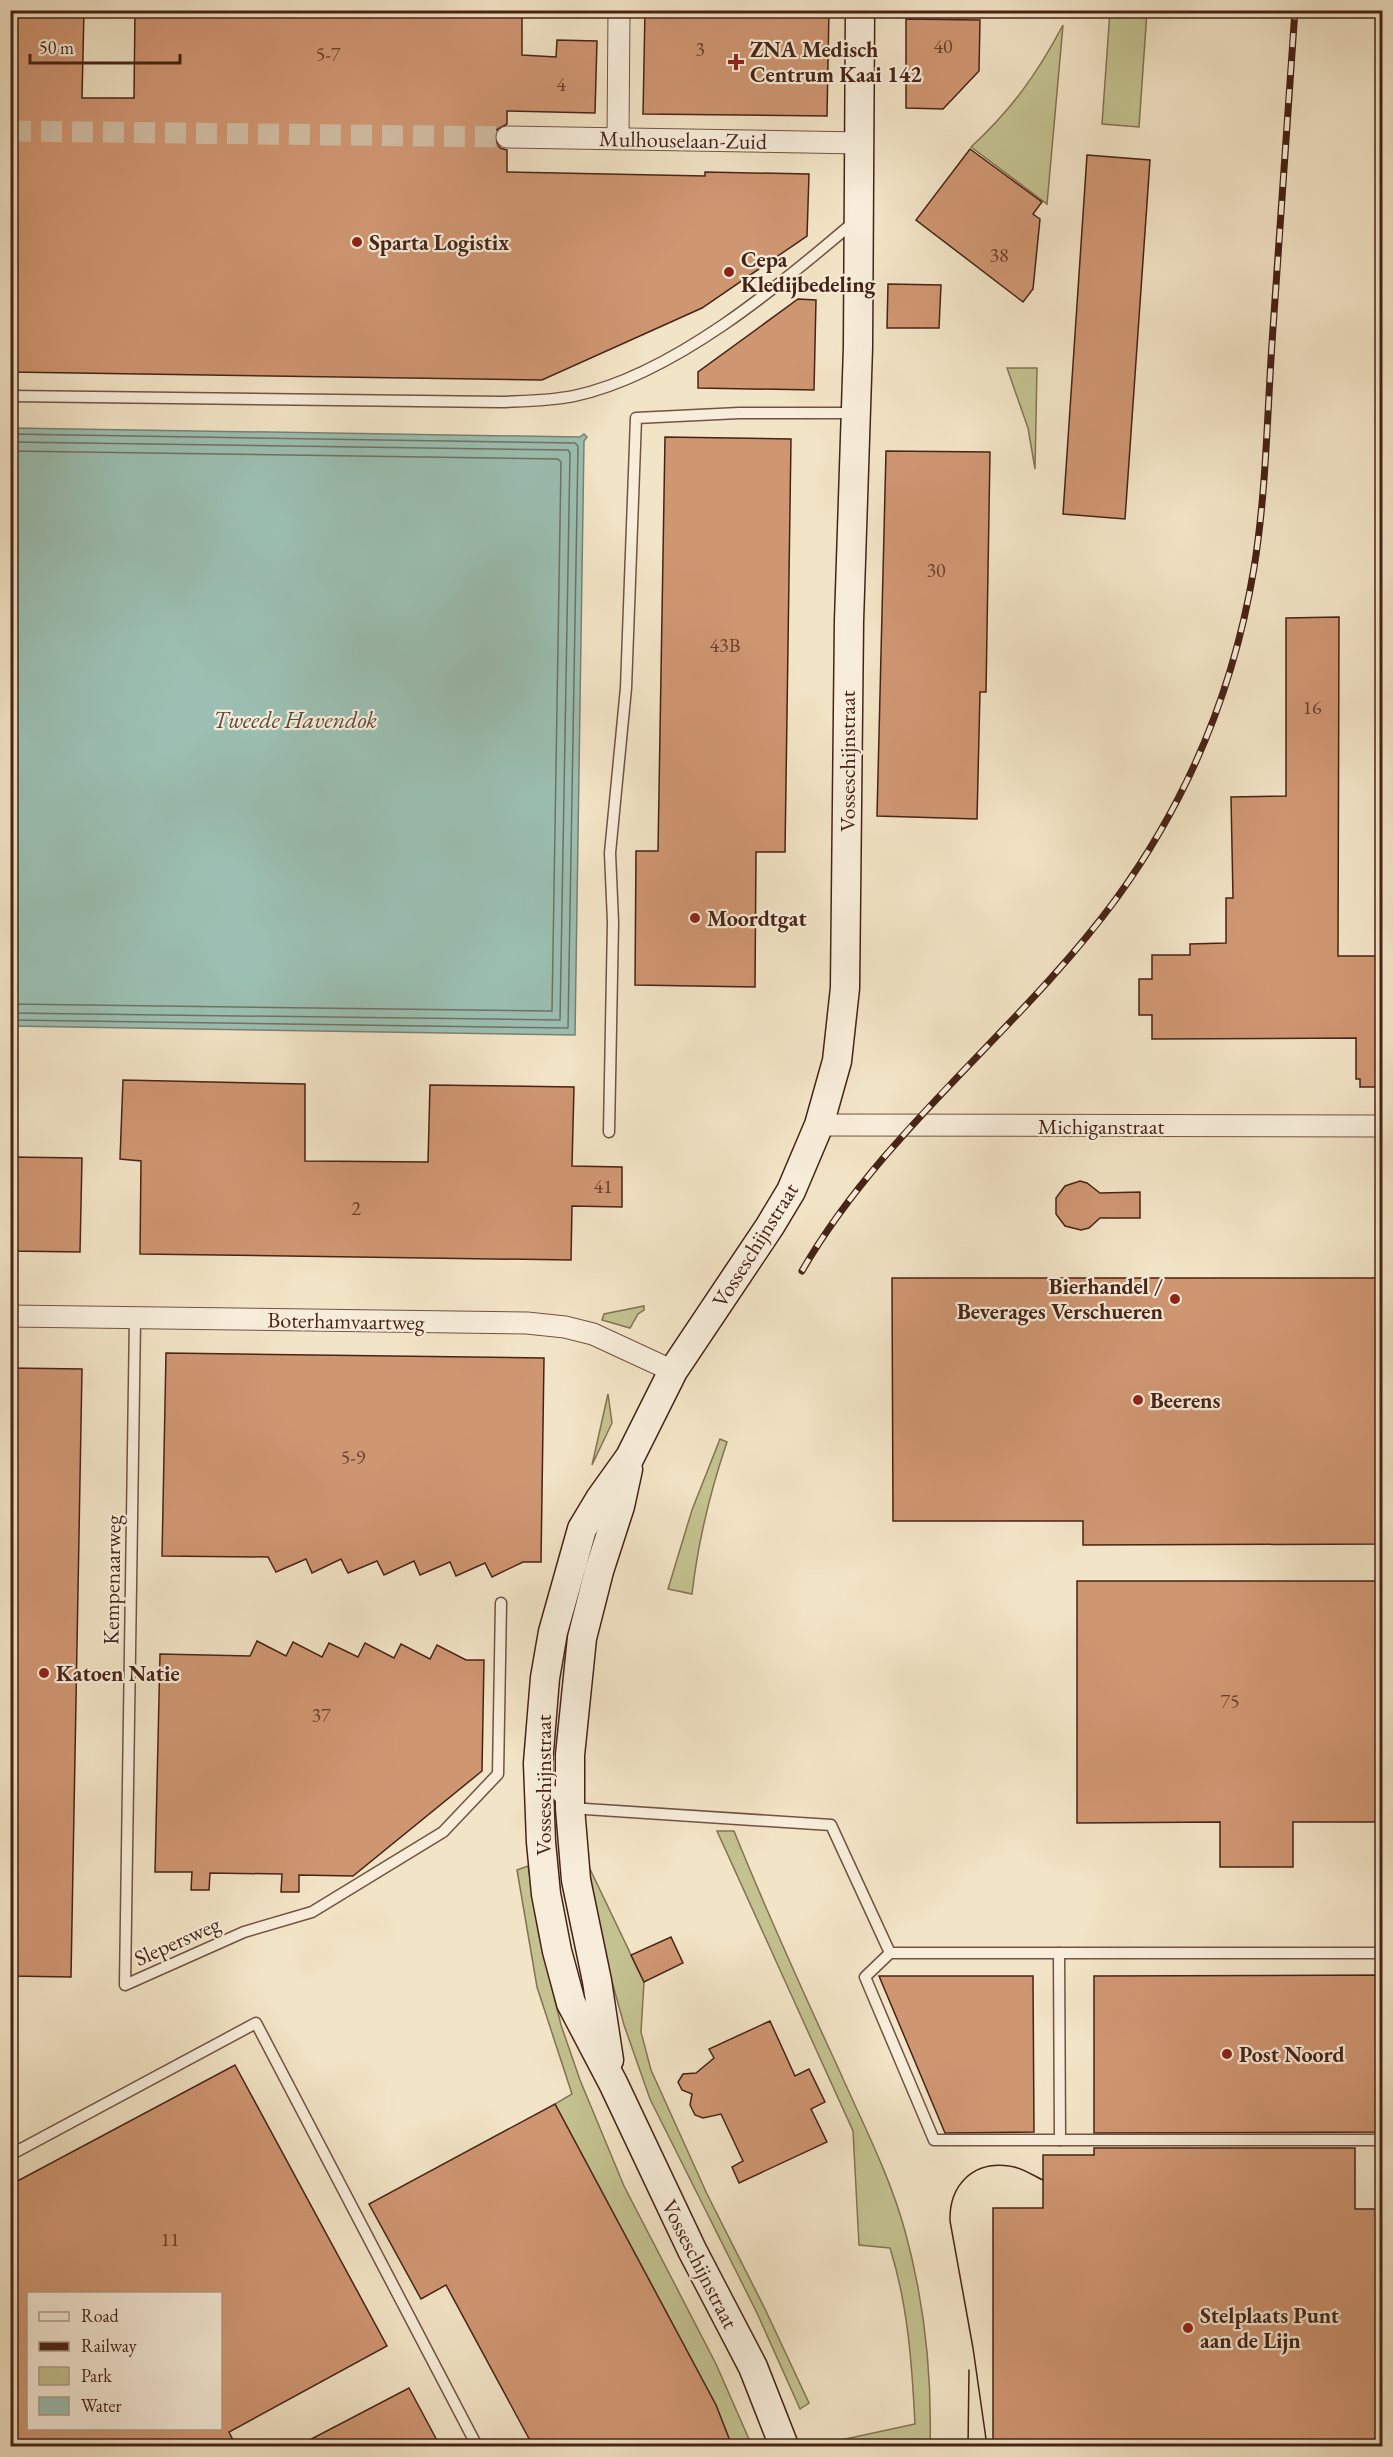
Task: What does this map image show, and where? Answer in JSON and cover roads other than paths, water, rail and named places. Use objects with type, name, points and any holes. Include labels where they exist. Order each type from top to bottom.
[{"type":"street","points":[[618,138],[619,10]]},
{"type":"street","name":"Vosseschijnstraat","points":[[613,2083],[597,1981],[577,1890],[538,1763],[545,1678],[561,1599],[582,1528],[630,1457],[673,1371],[770,1227],[804,1164],[819,1125],[837,1061],[845,988],[849,621],[858,347],[860,10]]},
{"type":"street","name":"Mulhouselaan-Zuid","points":[[507,137],[860,143]]},
{"type":"street","name":"Michiganstraat","points":[[819,1125],[1383,1126]]},
{"type":"street","name":"Boterhamvaartweg","points":[[10,1316],[527,1323],[565,1327],[592,1334],[673,1371]]},
{"type":"street","name":"Vosseschijnstraat","points":[[630,1457],[620,1506],[582,1638],[557,1823],[550,1922],[571,2003],[613,2083],[673,2212],[753,2367],[784,2446]]},
{"type":"lane","points":[[10,396],[501,402],[548,400],[576,395],[630,376],[722,327],[858,219]]},
{"type":"lane","points":[[609,1132],[613,922],[610,853],[626,688],[636,418],[739,413],[855,412]]},
{"type":"lane","name":"Kempenaarweg","points":[[125,1986],[135,1318]]},
{"type":"lane","name":"Slepersweg","points":[[125,1986],[244,1932],[312,1912],[443,1832],[498,1774],[501,1603]]},
{"type":"lane","points":[[545,1678],[553,1706],[551,1748]]},
{"type":"lane","points":[[550,1768],[549,1787],[557,1823],[831,1825],[890,1953]]},
{"type":"lane","points":[[1383,1953],[890,1953],[865,1977],[934,2140],[1383,2140]]},
{"type":"lane","points":[[1059,1953],[1060,2140]]},
{"type":"lane","points":[[10,2155],[256,2024],[477,2446]]},
{"type":"water","name":"Tweede Havendok","points":[[11,428],[580,437],[584,434],[587,437],[584,441],[575,1035],[11,1026]]},
{"type":"tunnel","points":[[10,131],[507,137]]},
{"type":"tram line","points":[[987,2446],[973,2348],[950,2221],[951,2208],[958,2187],[965,2178],[984,2168],[996,2165],[1013,2167],[1043,2180]]},
{"type":"tram line","points":[[968,2446],[969,2370]]},
{"type":"railway","points":[[802,1271],[835,1220],[872,1171],[912,1125],[1038,992],[1116,899],[1165,823],[1186,783],[1221,700],[1245,613],[1258,540],[1266,456],[1295,10]]},
{"type":"place","name":"ZNA Medisch Centrum Kaai 142","points":[[736,62]]},
{"type":"place","name":"Sparta Logistix","points":[[357,242]]},
{"type":"place","name":"Cepa Kledijbedeling","points":[[729,272]]},
{"type":"place","name":"Moordtgat","points":[[695,918]]},
{"type":"place","name":"Bierhandel / Beverages Verschueren","points":[[1175,1299]]},
{"type":"place","name":"Beerens","points":[[1138,1400]]},
{"type":"place","name":"Katoen Natie","points":[[44,1673]]},
{"type":"place","name":"Post Noord","points":[[1227,2054]]},
{"type":"place","name":"Stelplaats Punt aan de Lijn","points":[[1188,2328]]}]
